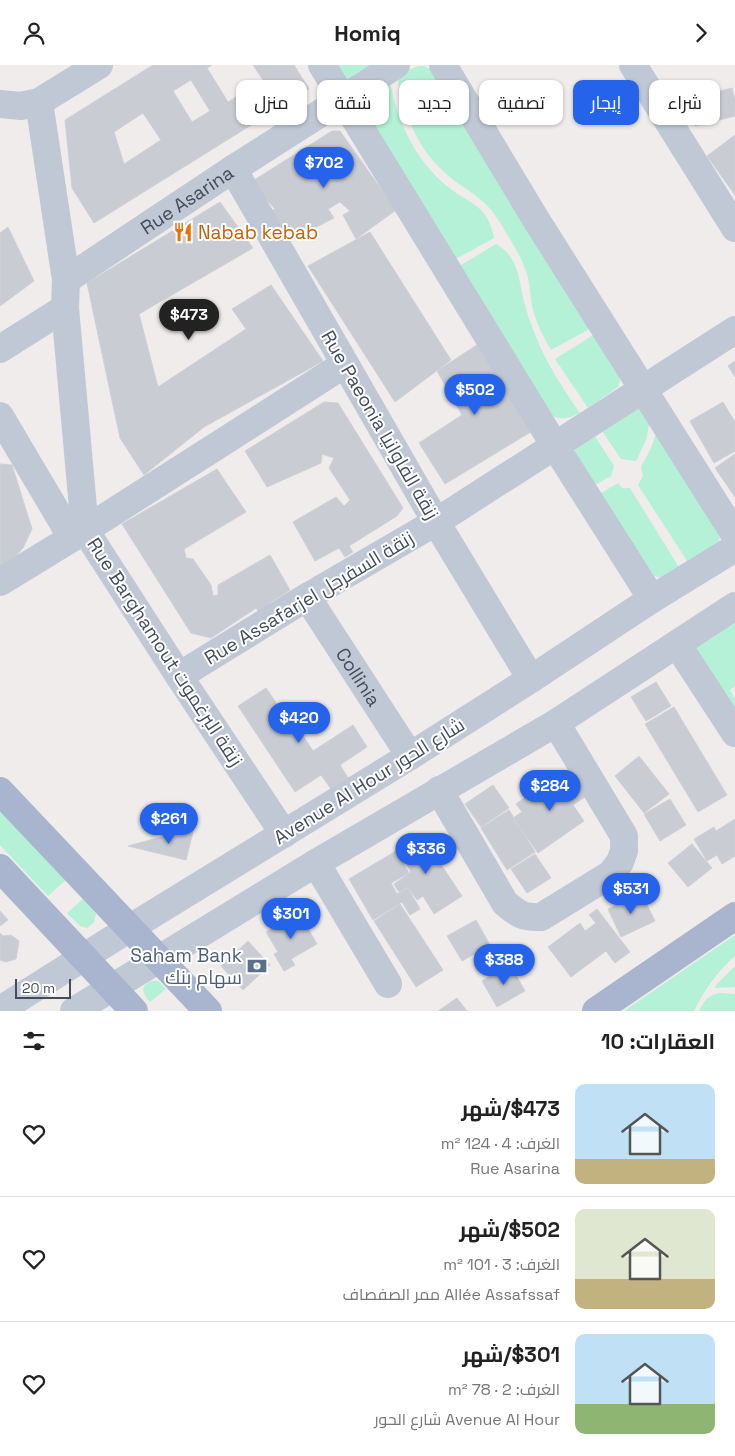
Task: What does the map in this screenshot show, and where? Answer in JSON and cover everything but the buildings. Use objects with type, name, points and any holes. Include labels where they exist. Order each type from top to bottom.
[{"type":"main road","points":[[0,791],[208,1011]]},
{"type":"main road","points":[[0,868],[134,1011]]},
{"type":"main road","points":[[596,1011],[735,916]]},
{"type":"street","points":[[0,105],[21,106],[39,101],[99,65]]},
{"type":"street","points":[[322,65],[332,80]]},
{"type":"street","name":"Rue Asarina","points":[[372,80],[396,65]]},
{"type":"street","points":[[443,65],[540,227],[735,535]]},
{"type":"street","points":[[633,65],[735,228]]},
{"type":"street","points":[[0,349],[64,308],[66,280],[39,101]]},
{"type":"street","name":"Rue Asarina","points":[[66,280],[317,115]]},
{"type":"street","points":[[360,125],[555,446],[652,599]]},
{"type":"street","name":"Rue Paeonia زنقة الفاوانيا","points":[[233,169],[436,522],[531,679]]},
{"type":"street","name":"Rue Barghamout زنقة البرغموت","points":[[64,308],[78,534],[179,676],[284,835]]},
{"type":"street","name":"Rue Assafarjel زنقة السفرجل","points":[[179,676],[307,597],[436,522],[735,331]]},
{"type":"street","points":[[0,582],[345,364]]},
{"type":"street","points":[[0,417],[78,534]]},
{"type":"street","name":"Avenue Al Hour شارع الحور","points":[[0,1010],[410,756],[652,599],[735,548]]},
{"type":"street","name":"Collinia","points":[[307,597],[410,756]]},
{"type":"street","points":[[74,1011],[316,863],[556,723],[735,606]]},
{"type":"street","points":[[677,644],[735,733]]},
{"type":"street","points":[[439,790],[504,903],[515,913],[528,918],[541,917],[611,874],[620,862],[624,851],[624,836],[556,723]]},
{"type":"street","points":[[316,863],[388,984]]},
{"type":"green space","points":[[331,65],[384,65],[348,80],[345,80]]},
{"type":"green space","points":[[418,66],[424,66],[434,71],[440,80],[399,80],[399,84],[397,76]]},
{"type":"green space","points":[[389,82],[399,116],[399,125],[403,125],[417,152],[436,176],[447,186],[482,211],[491,227],[494,238],[452,261],[373,125],[389,125]]},
{"type":"green space","points":[[411,125],[468,125],[595,326],[551,350],[535,317],[526,271],[514,245],[499,221],[486,204],[448,175],[431,159]]},
{"type":"green space","points":[[496,244],[508,254],[515,265],[526,309],[540,347],[580,413],[566,418],[551,415],[456,268]]},
{"type":"green space","points":[[598,332],[622,374],[618,387],[588,408],[555,359]]},
{"type":"green space","points":[[639,407],[651,416],[646,440],[636,461],[621,459],[598,425]]},
{"type":"green space","points":[[658,427],[720,537],[718,542],[689,564],[638,485],[643,476],[641,467],[651,448]]},
{"type":"green space","points":[[591,430],[614,466],[611,476],[595,485],[575,453],[575,446]]},
{"type":"green space","points":[[618,483],[622,488],[630,488],[680,569],[664,578],[653,576],[598,495]]},
{"type":"green space","points":[[735,610],[735,686],[730,690],[735,699],[735,711],[697,650],[696,644]]},
{"type":"green space","points":[[0,807],[67,879],[48,896],[0,845]]},
{"type":"green space","points":[[83,899],[96,913],[94,922],[87,928],[80,926],[67,913]]},
{"type":"green space","points":[[735,935],[735,956],[712,981],[694,1011],[624,1011]]},
{"type":"green space","points":[[735,966],[735,987],[715,988],[716,985]]},
{"type":"green space","points":[[151,981],[158,981],[166,989],[150,1002],[143,990],[145,985]]},
{"type":"green space","points":[[720,993],[735,994],[735,1011],[699,1011],[707,999],[712,995]]},
{"type":"place","name":"Nabab kebab","points":[[183,232]]},
{"type":"place","name":"Saham Bank سهام بنك","points":[[257,966]]}]
